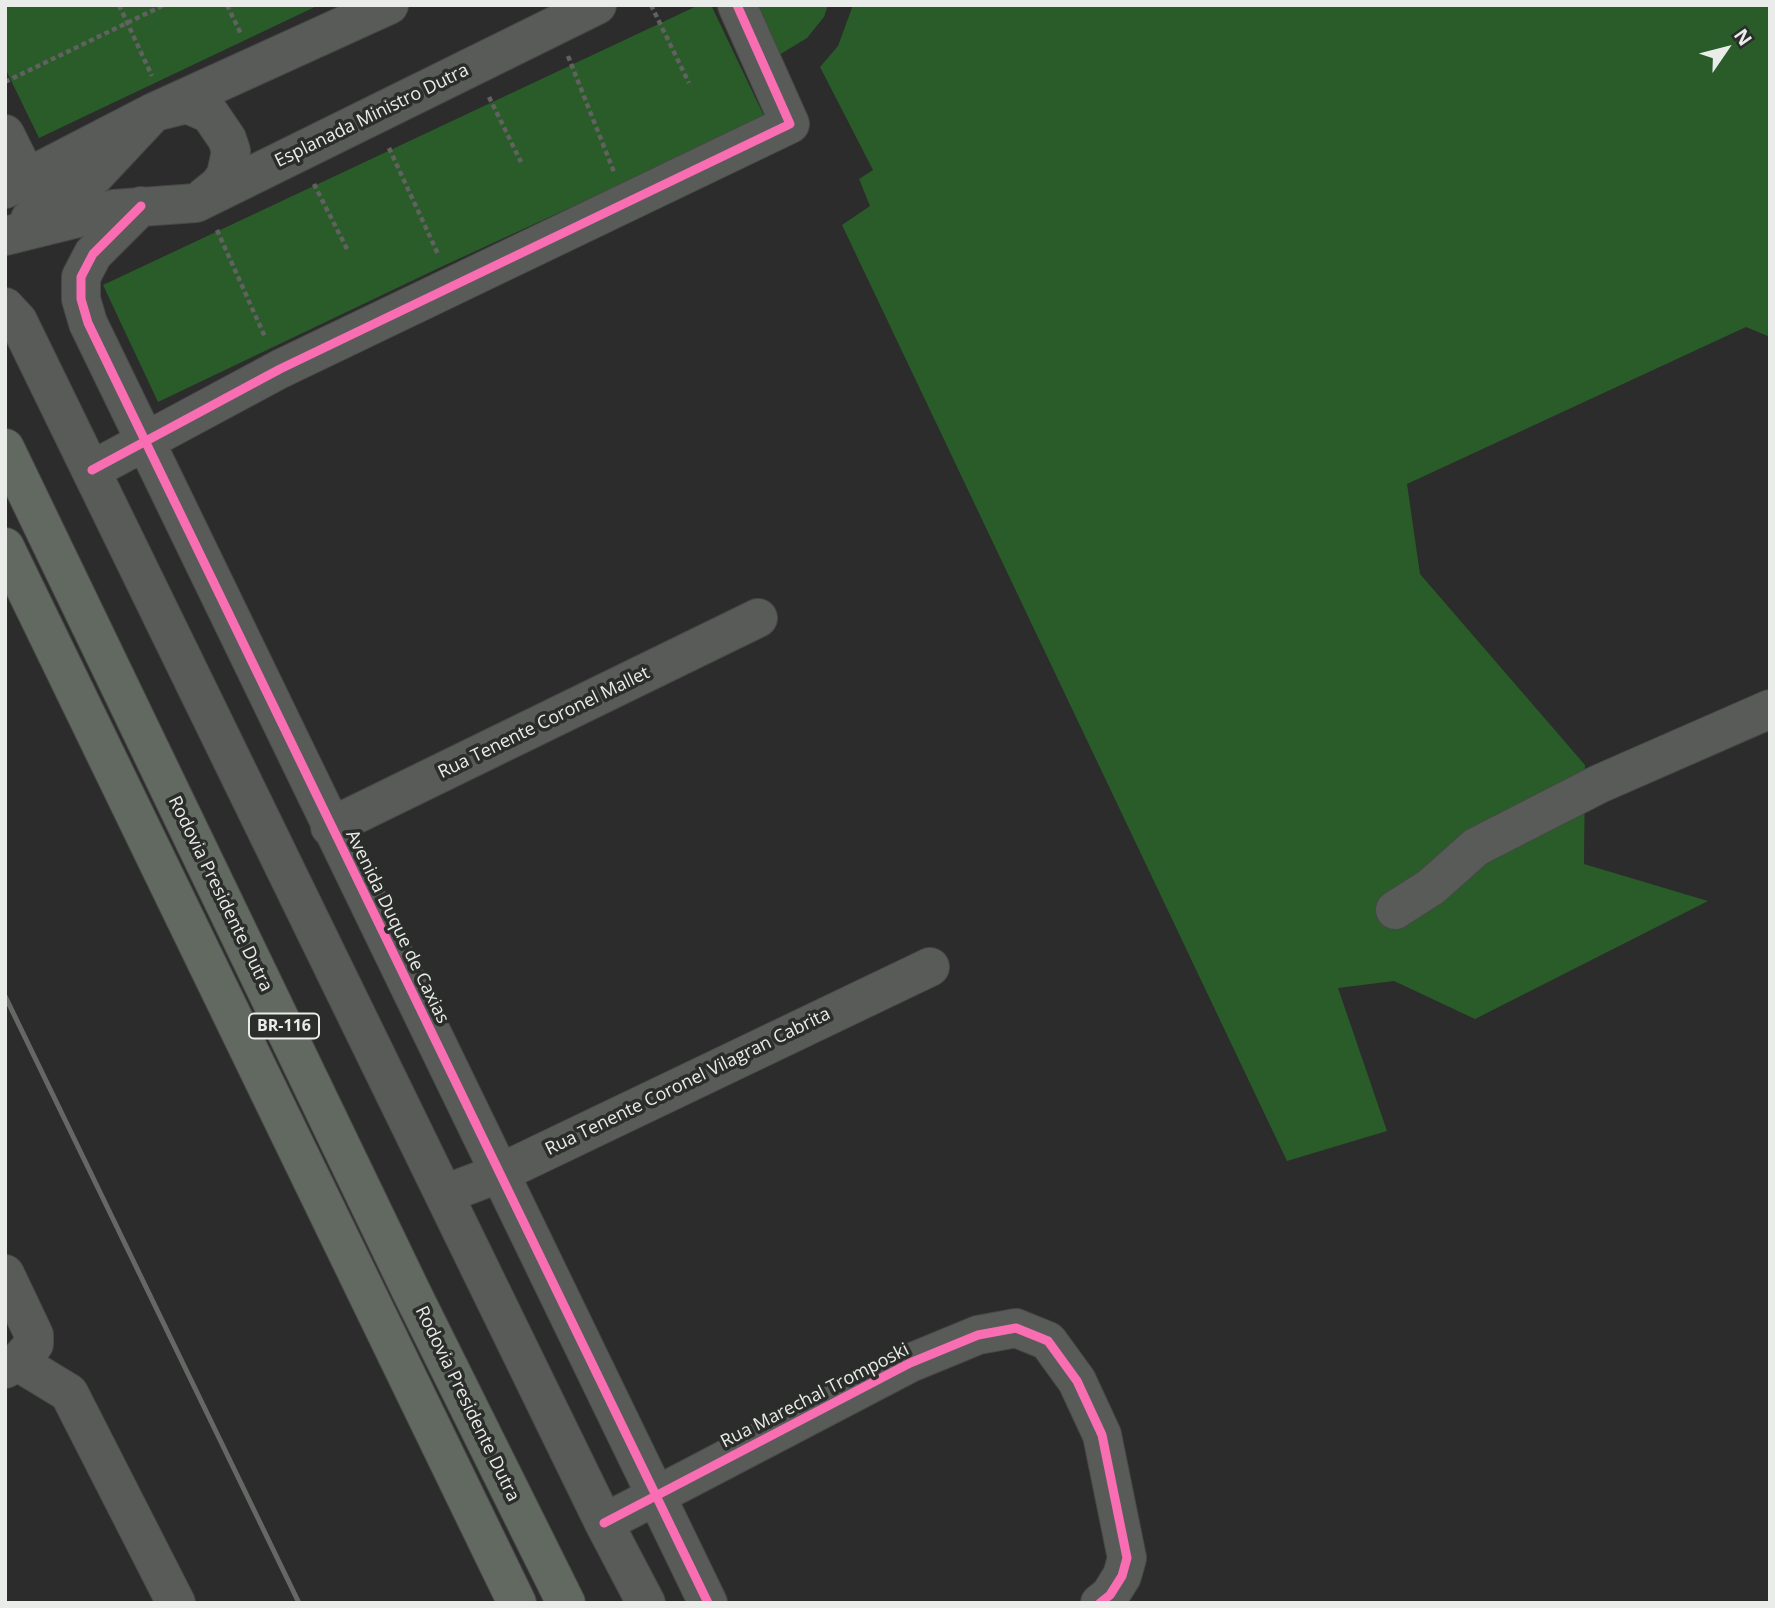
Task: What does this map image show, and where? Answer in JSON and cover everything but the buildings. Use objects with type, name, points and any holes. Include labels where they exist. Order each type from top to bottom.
[{"type":"highway","name":"Rodovia Presidente Dutra","points":[[5,448],[566,1603]]},
{"type":"highway","name":"BR-116","points":[[5,547],[517,1603]]},
{"type":"highway","points":[[537,1548],[581,1603]]},
{"type":"street","name":"Esplanada Ministro Dutra","points":[[16,184],[154,98],[389,5]]},
{"type":"street","name":"Esplanada Ministro Dutra","points":[[5,235],[85,215],[141,206],[196,203],[597,5]]},
{"type":"street","points":[[92,470],[280,369],[629,204],[790,124],[737,5]]},
{"type":"street","name":"Esplanada Ministro Dutra","points":[[5,235],[95,174],[154,98]]},
{"type":"street","points":[[154,98],[199,107],[219,124],[227,139],[231,151],[226,175],[219,186],[196,203]]},
{"type":"street","points":[[5,134],[16,184]]},
{"type":"street","name":"Avenida Duque de Caxias","points":[[141,206],[89,261],[81,277],[81,299],[88,323],[708,1603]]},
{"type":"street","points":[[5,307],[19,320],[604,1523],[646,1603]]},
{"type":"street","name":"Rua Tenente Coronel Mallet","points":[[330,827],[758,618]]},
{"type":"street","points":[[1395,910],[1431,887],[1476,847],[1599,784],[1770,709]]},
{"type":"street","name":"Rua Tenente Coronel Vilagran Cabrita","points":[[445,1194],[499,1173],[930,967]]},
{"type":"street","points":[[5,1274],[34,1335],[34,1344],[12,1365],[69,1394],[176,1603]]},
{"type":"street","name":"Rua Marechal Tromposki","points":[[604,1523],[910,1363],[978,1335],[1016,1328],[1048,1341],[1077,1381],[1102,1435],[1127,1558],[1122,1576],[1110,1595],[1100,1603]]},
{"type":"path","points":[[119,5],[154,98]]},
{"type":"path","points":[[5,82],[164,5]]},
{"type":"path","points":[[228,5],[244,41]]},
{"type":"path","points":[[651,5],[689,83]]},
{"type":"path","points":[[554,27],[629,204]]},
{"type":"path","points":[[472,66],[521,162]]},
{"type":"path","points":[[373,115],[455,286]]},
{"type":"path","points":[[300,152],[347,248]]},
{"type":"path","points":[[196,203],[217,231],[280,369]]},
{"type":"green space","points":[[319,5],[39,138],[5,68],[5,7]]},
{"type":"green space","points":[[699,5],[711,5],[765,118],[443,266],[158,402],[103,285]]},
{"type":"green space","points":[[756,5],[828,5],[824,17],[807,38],[779,55]]},
{"type":"green space","points":[[853,5],[1770,5],[1770,337],[1746,327],[1407,484],[1420,574],[1585,765],[1584,864],[1708,901],[1475,1019],[1394,981],[1338,988],[1387,1131],[1287,1161],[842,225],[870,206],[859,179],[873,170],[820,67],[838,46]]},
{"type":"railway","points":[[5,996],[299,1603]]},
{"type":"cycle path","points":[[92,470],[280,369],[790,124],[737,5]]},
{"type":"cycle path","points":[[141,206],[93,254],[81,277],[81,299],[88,323],[708,1603]]},
{"type":"cycle path","points":[[604,1523],[910,1363],[978,1335],[1016,1328],[1048,1341],[1077,1381],[1102,1435],[1127,1558],[1122,1576],[1110,1595],[1100,1603]]}]
